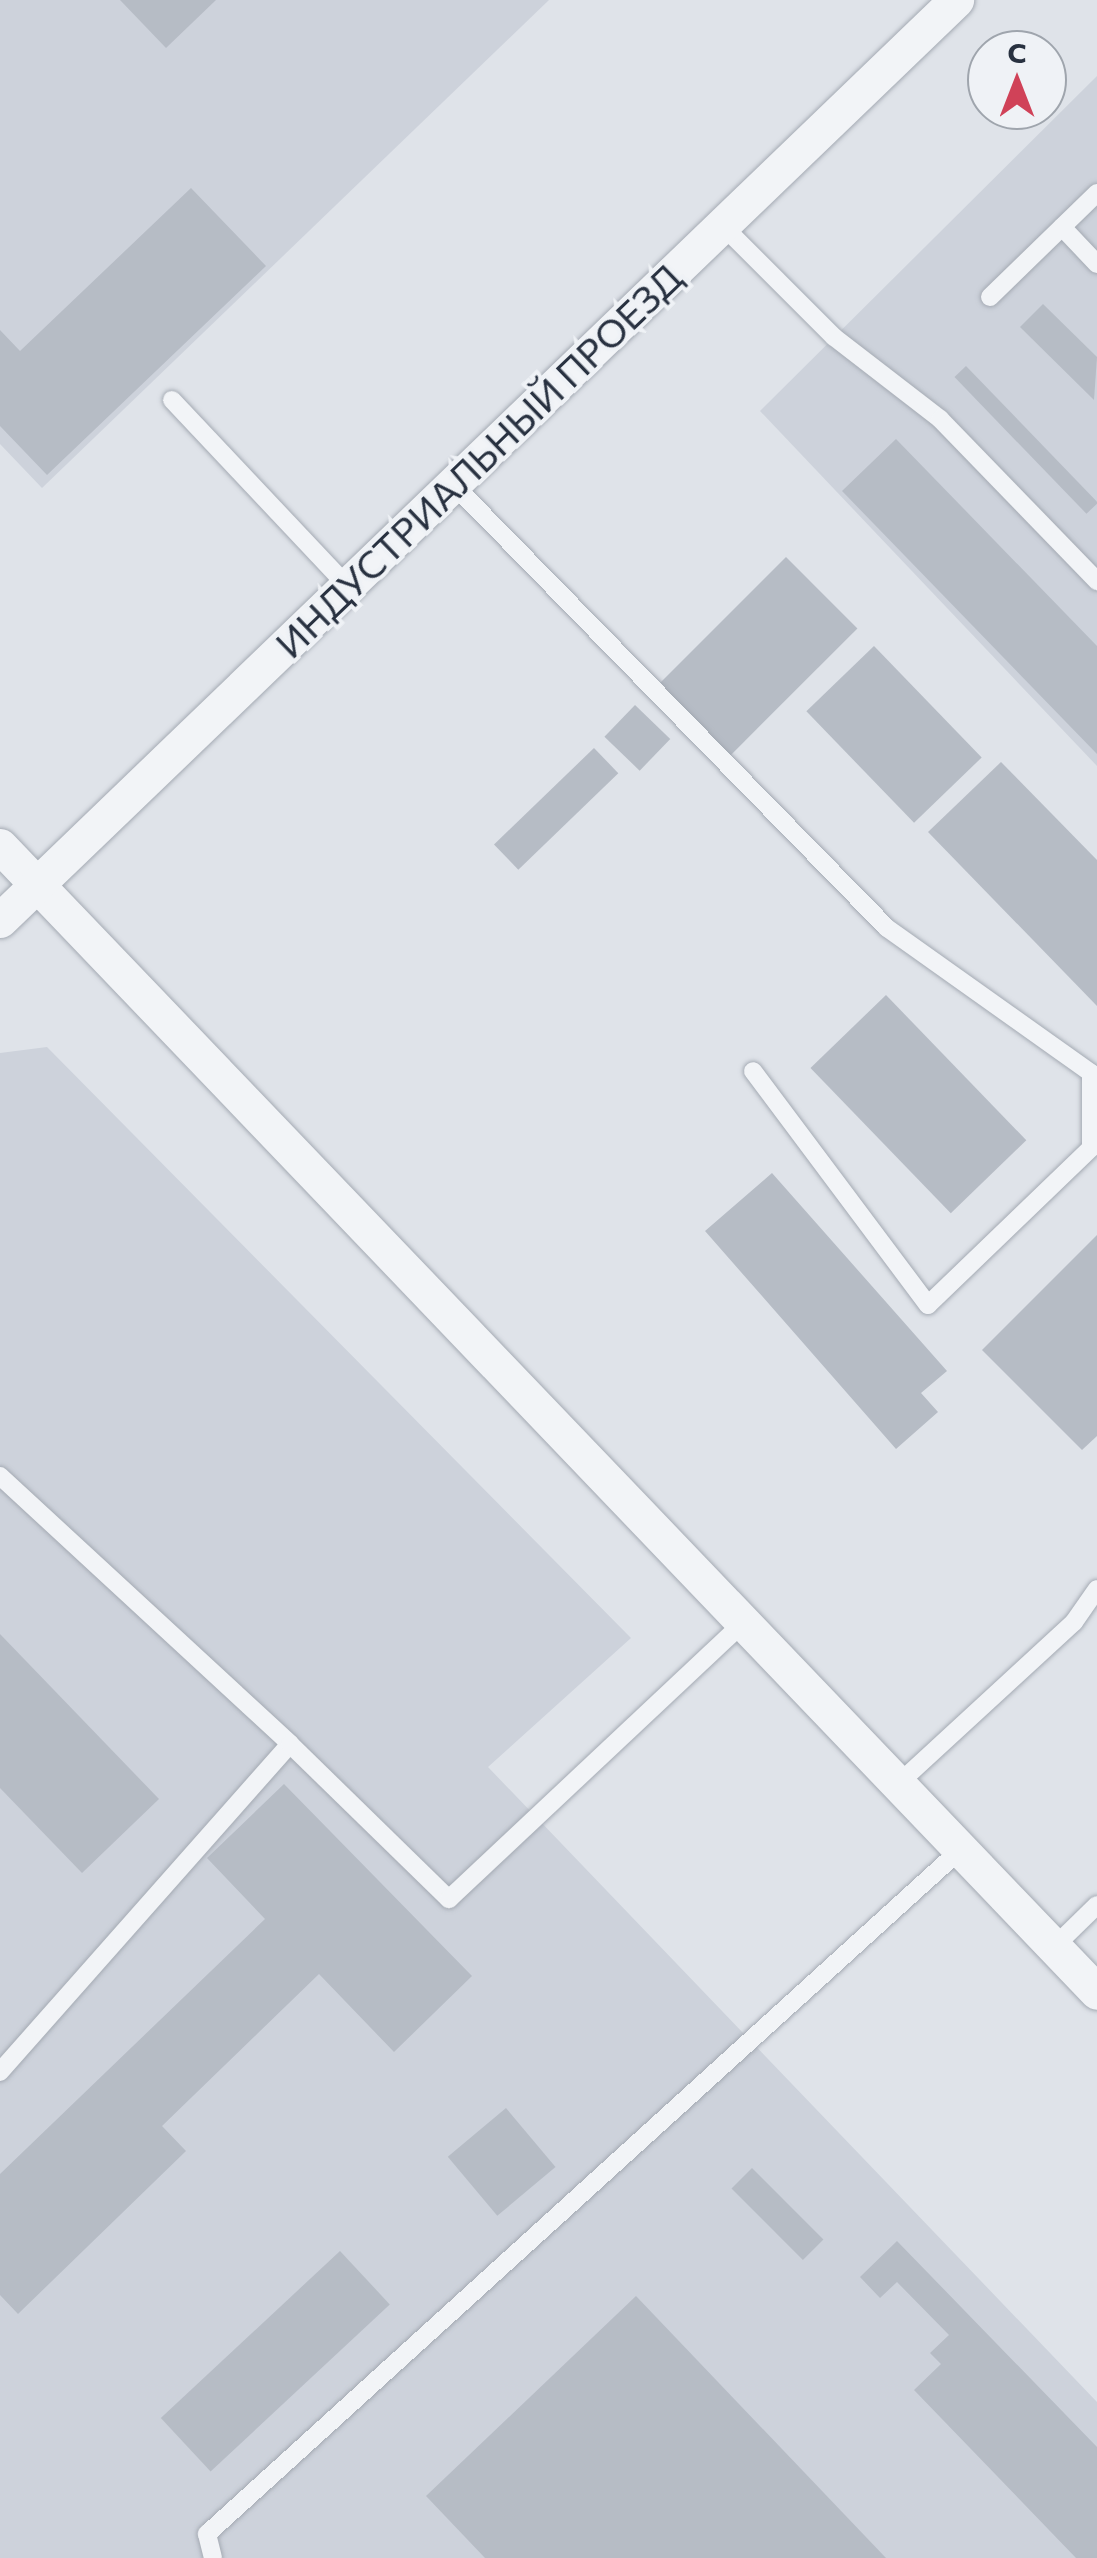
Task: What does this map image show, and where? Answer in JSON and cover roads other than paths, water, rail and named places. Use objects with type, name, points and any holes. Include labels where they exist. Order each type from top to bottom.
[{"type":"street","name":"ИНДУСТРИАЛЬНЫЙ ПРОЕЗД","points":[[0,920],[956,0]]},
{"type":"street","points":[[0,846],[1097,1992]]},
{"type":"lane","points":[[990,298],[1097,192]]},
{"type":"lane","points":[[722,225],[834,337],[940,419],[1097,581]]},
{"type":"lane","points":[[1062,226],[1097,264]]},
{"type":"lane","points":[[172,400],[347,586]]},
{"type":"lane","points":[[453,484],[887,928],[1091,1073],[1091,1148],[928,1306],[754,1071]]},
{"type":"lane","points":[[0,1476],[290,1744],[449,1899],[744,1622]]},
{"type":"lane","points":[[898,1784],[1074,1622],[1097,1589]]},
{"type":"lane","points":[[0,2072],[290,1744]]},
{"type":"lane","points":[[214,2558],[207,2534],[961,1849]]},
{"type":"lane","points":[[1054,1947],[1097,1905]]}]
